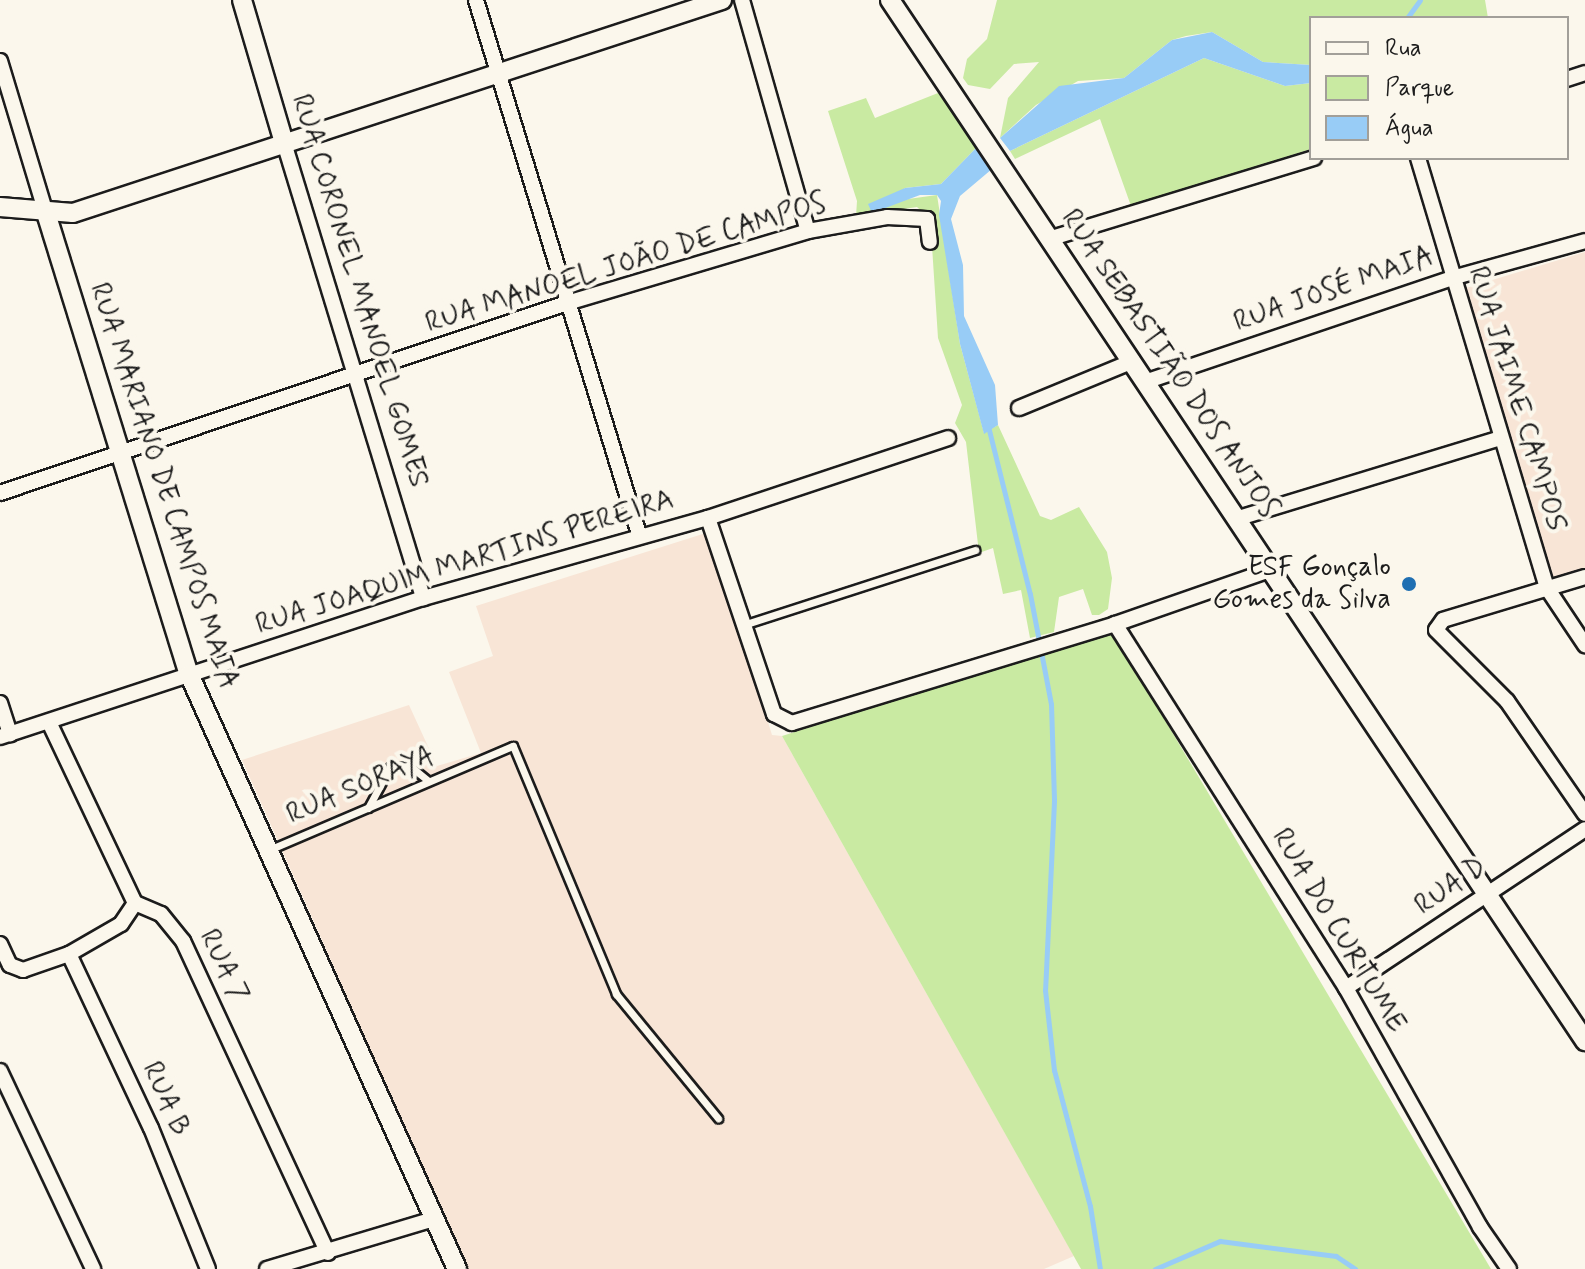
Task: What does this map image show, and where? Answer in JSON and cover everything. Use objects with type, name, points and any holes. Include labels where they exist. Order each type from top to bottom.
[{"type":"street","name":"RUA CORONEL MANOEL GOMES","points":[[242,0],[423,598]]},
{"type":"street","points":[[476,0],[639,534]]},
{"type":"street","points":[[0,207],[73,213],[499,76],[722,0]]},
{"type":"street","points":[[742,0],[808,231]]},
{"type":"street","name":"RUA SEBASTIÃO DOS ANJOS","points":[[890,0],[1148,381],[1270,570],[1585,1041]]},
{"type":"street","name":"RUA MARIANO DE CAMPOS MAIA","points":[[0,61],[189,674],[271,849],[457,1269]]},
{"type":"street","points":[[1052,238],[1309,160]]},
{"type":"street","name":"RUA JAIME CAMPOS","points":[[1419,160],[1547,588],[1585,645]]},
{"type":"street","name":"RUA MANOEL JOÃO DE CAMPOS","points":[[0,493],[567,303],[808,231],[887,217],[927,219],[930,242]]},
{"type":"street","name":"RUA JOSÉ MAIA","points":[[1148,381],[1452,278],[1585,241]]},
{"type":"street","points":[[1019,408],[1133,361]]},
{"type":"street","points":[[708,518],[948,438]]},
{"type":"street","points":[[1239,518],[1500,438]]},
{"type":"street","name":"RUA JOAQUIM MARTINS PEREIRA","points":[[5,735],[423,598],[639,534],[708,518],[774,714],[792,723],[1115,624],[1270,570]]},
{"type":"street","points":[[1585,577],[1443,620],[1437,634],[1507,701],[1585,814]]},
{"type":"street","name":"RUA DO CURTUME","points":[[1115,624],[1346,988],[1480,1227],[1509,1269]]},
{"type":"street","points":[[0,703],[5,735]]},
{"type":"street","points":[[0,944],[10,965],[23,970],[69,954],[121,924],[135,903],[49,722]]},
{"type":"street","name":"RUA D","points":[[1346,988],[1585,829]]},
{"type":"street","name":"RUA 7","points":[[135,903],[161,914],[183,941],[328,1253]]},
{"type":"street","name":"RUA B","points":[[69,954],[151,1128],[208,1269]]},
{"type":"street","points":[[0,1071],[93,1269]]},
{"type":"street","points":[[267,1269],[283,1267],[434,1219]]},
{"type":"lane","points":[[746,624],[975,550]]},
{"type":"lane","name":"RUA SORAYA","points":[[271,849],[513,746],[616,994],[718,1118]]},
{"type":"lane","points":[[368,808],[390,767],[410,766],[427,780]]},
{"type":"shaded area","points":[[1585,252],[1585,568],[1552,578],[1466,288]]},
{"type":"shaded area","points":[[709,532],[772,735],[782,736],[1074,1256],[1044,1269],[468,1269],[242,760],[409,705],[437,766],[481,753],[449,672],[493,656],[476,606]]},
{"type":"green space","points":[[997,0],[1485,0],[1488,16],[1309,16],[1309,65],[1263,62],[1212,32],[1186,36],[1172,40],[1124,78],[1078,81],[1036,105],[1000,138],[1008,98],[1039,62],[1014,64],[990,89],[968,85],[963,78],[967,59],[987,39]]},
{"type":"green space","points":[[1204,58],[1285,86],[1309,83],[1309,150],[1131,206],[1100,119],[1015,159],[1010,151]]},
{"type":"green space","points":[[938,93],[978,146],[941,184],[905,188],[873,213],[901,200],[937,195],[960,344],[984,433],[998,425],[1040,516],[1051,520],[1079,507],[1107,552],[1112,578],[1108,609],[1099,615],[1092,615],[1083,589],[1059,597],[1054,632],[1030,638],[1021,590],[1003,594],[993,548],[979,553],[966,442],[955,423],[962,405],[938,338],[932,246],[936,225],[917,207],[856,216],[857,201],[828,111],[866,98],[875,118]]},
{"type":"green space","points":[[1112,631],[1491,1269],[1081,1269],[782,736]]},
{"type":"water","points":[[1212,32],[1263,62],[1309,65],[1309,83],[1285,86],[1204,58],[1010,151],[1000,138],[1059,86],[1124,78],[1172,40]]},
{"type":"water","points":[[978,146],[992,169],[960,196],[951,219],[963,265],[964,316],[995,385],[998,425],[984,434],[960,344],[939,215],[941,201],[937,195],[920,195],[872,213],[868,204],[905,188],[941,184]]},
{"type":"waterway","points":[[1408,16],[1420,0]]},
{"type":"waterway","points":[[988,426],[1030,594],[1051,704],[1054,801],[1045,990],[1054,1070],[1090,1206],[1100,1269]]},
{"type":"waterway","points":[[1155,1269],[1220,1241],[1336,1256],[1355,1269]]},
{"type":"place","name":"ESF Gonçalo Gomes da Silva","points":[[1409,584]]}]
